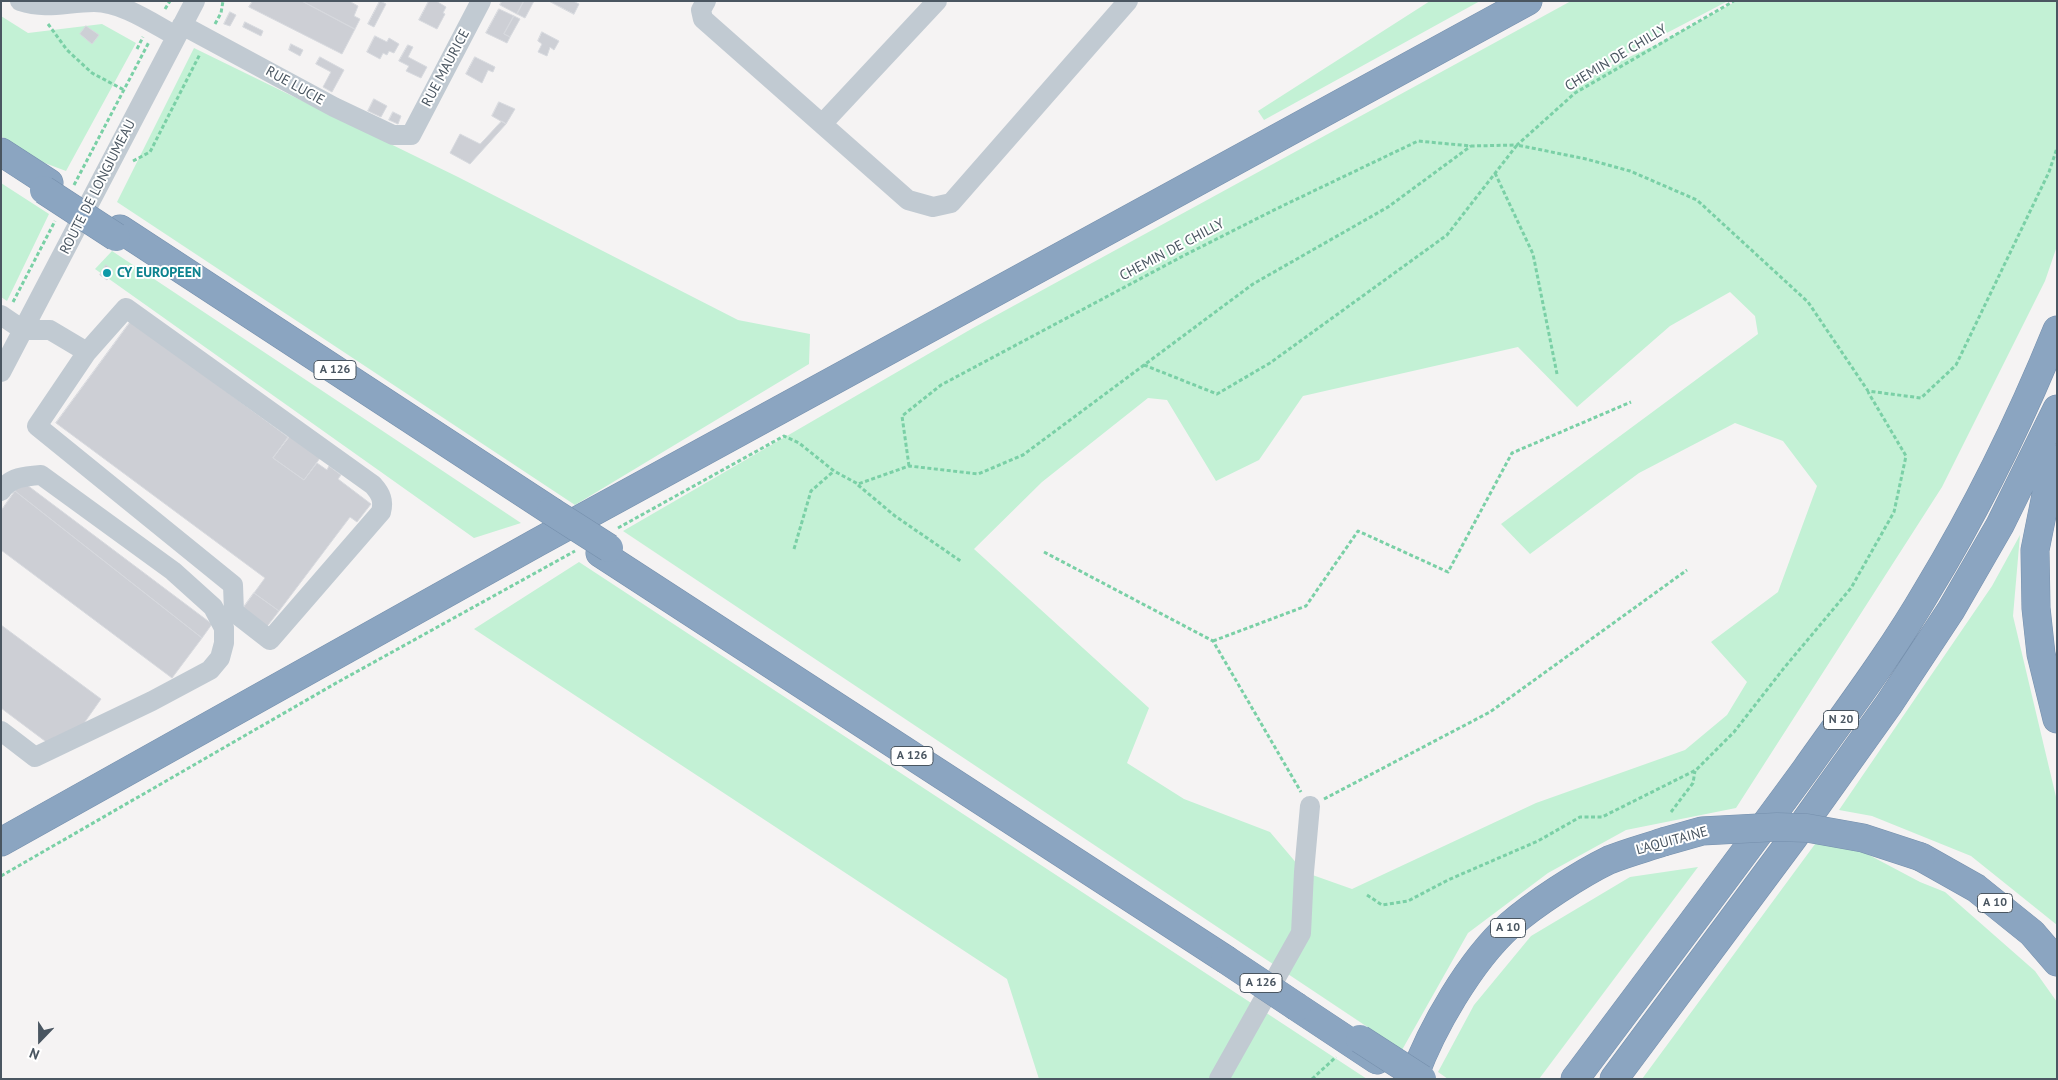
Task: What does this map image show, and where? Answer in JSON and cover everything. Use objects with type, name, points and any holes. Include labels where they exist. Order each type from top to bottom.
[{"type":"highway","points":[[1,842],[538,542],[1528,1]]},
{"type":"highway","name":"A 126","points":[[1,152],[56,186],[118,233],[547,514],[601,545],[1300,1004],[1352,1046],[1405,1079]]},
{"type":"highway","name":"A 126","points":[[1,162],[56,186]]},
{"type":"highway","name":"N 20","points":[[1575,1079],[1784,799],[1862,691],[1926,593],[1974,510],[2009,442],[2057,330]]},
{"type":"highway","name":"N 20","points":[[1614,1079],[1794,837],[1894,696],[1951,610],[2000,525],[2057,409]]},
{"type":"highway","points":[[2057,459],[2047,490],[2035,550],[2036,608],[2041,654],[2057,719]]},
{"type":"highway","name":"L'AQUITAINE","points":[[1413,1079],[1422,1055],[1466,979],[1510,925],[1570,882],[1609,860],[1702,831],[1777,827],[1807,828],[1863,838],[1921,857],[1976,888],[2032,933],[2057,962]]},
{"type":"highway","name":"A 126","points":[[1352,1046],[1422,1079]]},
{"type":"street","name":"RUE LUCIE","points":[[20,1],[38,6],[95,2],[121,8],[157,25],[208,39],[334,107],[393,135],[411,135]]},
{"type":"street","name":"ROUTE DE LONGJUMEAU","points":[[1,372],[195,1]]},
{"type":"street","name":"RUE MAURICE","points":[[411,135],[481,1]]},
{"type":"street","points":[[706,1],[701,10],[703,19],[908,200],[933,207],[951,204],[1128,1]]},
{"type":"street","points":[[822,124],[937,1]]},
{"type":"street","points":[[126,308],[373,485],[380,493],[383,504],[381,512],[270,640],[234,612],[233,585],[37,426],[88,352],[126,308]]},
{"type":"street","points":[[3,317],[23,330],[50,330],[88,352]]},
{"type":"street","points":[[1,491],[6,484],[21,477],[41,475],[160,562],[213,607],[224,628],[224,643],[220,658],[210,670],[152,701],[35,757],[1,731]]},
{"type":"street","points":[[1219,1079],[1301,933],[1310,806]]},
{"type":"path","points":[[56,186],[124,90],[170,1]]},
{"type":"path","points":[[126,164],[150,152],[221,13],[223,1]]},
{"type":"path","name":"CHEMIN DE CHILLY","points":[[1144,365],[1217,394],[1270,363],[1447,235],[1517,145],[1575,93],[1734,1]]},
{"type":"path","points":[[48,24],[67,50],[92,73],[124,90]]},
{"type":"path","name":"CHEMIN DE CHILLY","points":[[909,466],[902,416],[941,385],[1183,256],[1418,141],[1471,146],[1517,145]]},
{"type":"path","points":[[1367,895],[1382,905],[1408,901],[1448,880],[1538,841],[1580,817],[1602,817],[1696,770],[1734,732],[1784,668],[1851,588],[1894,512],[1906,456],[1868,392],[1808,302],[1697,200],[1630,171],[1586,159],[1517,145]]},
{"type":"path","points":[[858,484],[909,466],[978,474],[1024,455],[1253,284],[1388,207],[1471,146]]},
{"type":"path","points":[[1868,392],[1921,398],[1956,365],[2049,172],[2057,148]]},
{"type":"path","points":[[1495,173],[1533,254],[1557,374]]},
{"type":"path","points":[[3,317],[60,212]]},
{"type":"path","points":[[1213,641],[1306,606],[1358,531],[1448,572],[1512,453],[1631,402]]},
{"type":"path","points":[[1,876],[329,687],[601,545],[784,436],[799,443],[834,471],[858,484],[895,516],[962,562]]},
{"type":"path","points":[[794,550],[811,492],[834,471]]},
{"type":"path","points":[[1044,552],[1213,641],[1310,806],[1490,712],[1687,570]]},
{"type":"path","points":[[1672,812],[1693,783],[1696,770]]},
{"type":"path","points":[[1312,1079],[1352,1046]]},
{"type":"green space","points":[[1430,1],[1480,1],[1264,120],[1258,111]]},
{"type":"green space","points":[[1571,1],[1728,1],[1569,84],[1658,44],[1737,1],[2057,1],[2057,246],[2045,281],[1942,487],[1736,808],[1626,830],[1548,873],[1468,933],[1402,1050],[623,531],[973,328]],"holes":[[[1730,292],[1755,316],[1758,334],[1501,524],[1530,554],[1639,473],[1735,423],[1783,441],[1817,486],[1778,592],[1711,642],[1747,682],[1727,715],[1685,750],[1536,803],[1352,889],[1304,872],[1270,832],[1184,799],[1127,763],[1149,708],[974,549],[1042,482],[1148,398],[1167,400],[1216,481],[1259,460],[1303,396],[1518,347],[1577,407],[1670,326]]]},
{"type":"green space","points":[[1,16],[28,33],[102,24],[136,43],[66,171],[42,162],[1,136]]},
{"type":"green space","points":[[194,48],[458,177],[738,320],[810,334],[809,364],[575,505],[117,202]]},
{"type":"green space","points":[[1,183],[49,214],[7,301],[1,297]]},
{"type":"green space","points":[[112,251],[521,523],[474,538],[95,269]]},
{"type":"green space","points":[[2020,535],[2013,616],[2057,801],[2057,925],[1971,856],[1872,816],[1839,810],[1992,586]]},
{"type":"green space","points":[[579,562],[1367,1079],[1039,1079],[1007,979],[474,629]]},
{"type":"green space","points":[[1818,840],[1854,847],[1920,882],[1945,892],[2035,971],[2057,1002],[2057,1079],[1642,1079]]},
{"type":"green space","points":[[1698,867],[1539,1079],[1448,1079],[1438,1072],[1474,1005],[1531,936],[1630,877]]},
{"type":"building","points":[[253,1],[302,1],[355,29],[342,54],[249,7]]},
{"type":"building","points":[[302,1],[349,1],[358,6],[354,16],[360,19],[355,29]]},
{"type":"building","points":[[380,1],[386,4],[374,27],[368,24]]},
{"type":"building","points":[[429,1],[436,1],[446,7],[443,13],[445,14],[437,29],[419,20]]},
{"type":"building","points":[[502,1],[524,1],[517,14],[500,5]]},
{"type":"building","points":[[524,1],[534,1],[525,18],[517,14]]},
{"type":"building","points":[[549,1],[573,1],[579,4],[574,14]]},
{"type":"building","points":[[499,9],[514,16],[504,34],[510,37],[507,43],[486,33]]},
{"type":"building","points":[[230,12],[236,15],[230,26],[224,24]]},
{"type":"building","points":[[514,16],[520,19],[510,37],[504,34]]},
{"type":"building","points":[[245,22],[263,31],[261,36],[243,27]]},
{"type":"building","points":[[86,26],[99,35],[92,44],[80,34]]},
{"type":"building","points":[[542,32],[559,41],[554,50],[550,47],[547,56],[538,52],[542,44],[538,41]]},
{"type":"building","points":[[375,36],[387,42],[389,38],[399,44],[394,53],[389,51],[387,55],[383,53],[380,59],[367,52]]},
{"type":"building","points":[[291,44],[303,50],[300,56],[289,50]]},
{"type":"building","points":[[408,45],[413,47],[408,57],[427,67],[421,78],[406,71],[409,66],[399,61]]},
{"type":"building","points":[[320,57],[344,70],[332,92],[323,87],[331,72],[316,64]]},
{"type":"building","points":[[475,57],[495,67],[493,72],[488,70],[482,83],[466,74]]},
{"type":"building","points":[[374,99],[387,106],[381,117],[368,111]]},
{"type":"building","points":[[499,102],[515,109],[506,124],[492,116]]},
{"type":"building","points":[[393,112],[401,116],[398,124],[389,120]]},
{"type":"building","points":[[502,121],[506,124],[470,164],[450,153],[460,134],[480,144]]},
{"type":"building","name":"CY EUROPEEN","points":[[106,265],[113,271],[107,280],[100,275]]},
{"type":"building","points":[[131,321],[288,437],[273,458],[304,480],[317,463],[327,470],[329,466],[341,475],[338,479],[371,504],[357,522],[350,517],[279,611],[254,593],[265,578],[56,423]]},
{"type":"building","points":[[290,436],[320,458],[304,480],[273,458]]},
{"type":"building","points":[[23,482],[212,624],[202,638],[15,491]]},
{"type":"building","points":[[15,491],[202,638],[172,678],[1,550],[1,511]]},
{"type":"building","points":[[254,593],[279,611],[265,629],[241,611]]},
{"type":"building","points":[[1,625],[101,699],[82,726],[49,744],[1,708]]},
{"type":"place","name":"CY EUROPEEN","points":[[107,273]]}]
